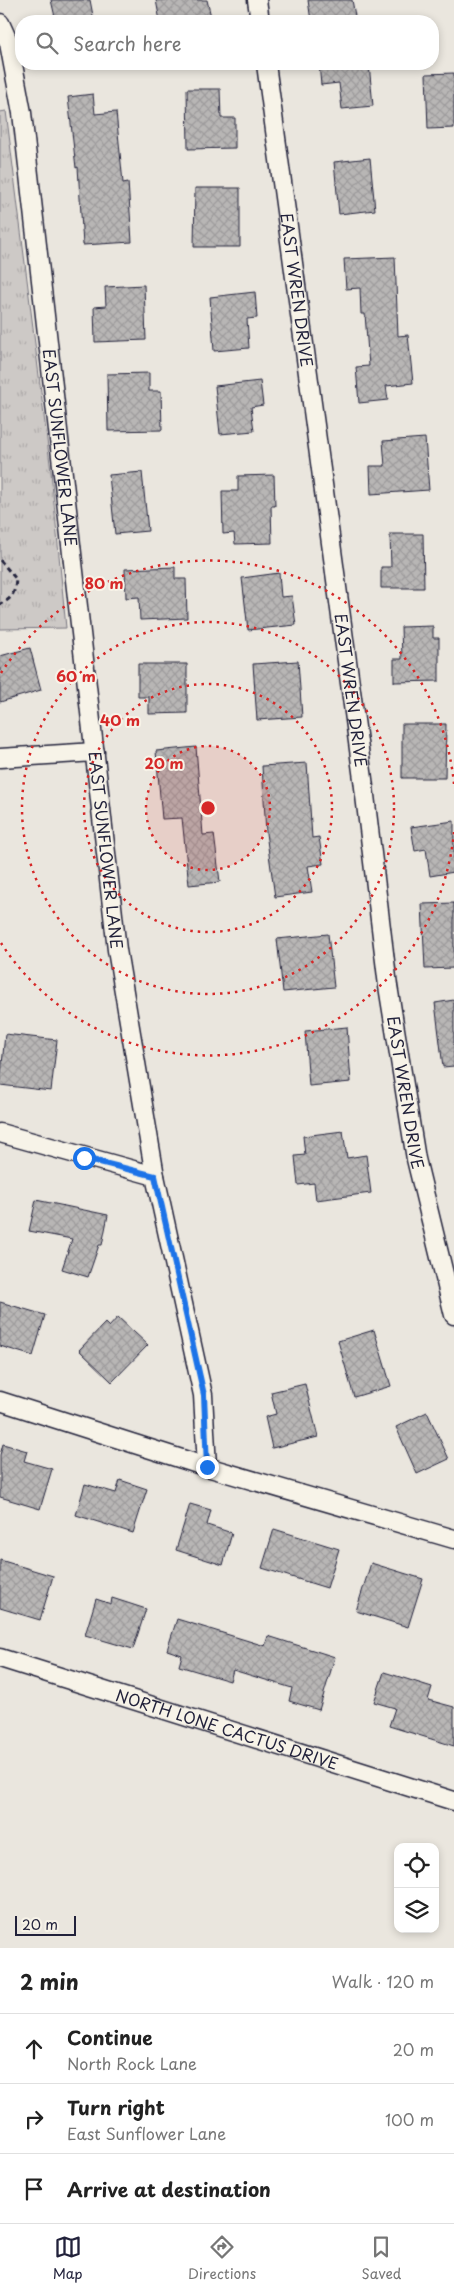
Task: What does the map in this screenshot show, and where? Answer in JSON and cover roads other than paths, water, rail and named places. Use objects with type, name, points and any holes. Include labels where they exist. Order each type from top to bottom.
[{"type":"street","points":[[257,0],[259,15]]},
{"type":"street","name":"EAST SUNFLOWER LANE","points":[[0,23],[9,43],[22,113],[117,950],[155,1176],[204,1395],[207,1467]]},
{"type":"street","name":"EAST WREN DRIVE","points":[[267,70],[363,779],[388,986],[416,1158],[454,1315]]},
{"type":"street","points":[[0,758],[94,752]]},
{"type":"street","points":[[0,1133],[155,1176]]},
{"type":"street","points":[[0,1401],[207,1467],[454,1539]]},
{"type":"street","name":"NORTH LONE CACTUS DRIVE","points":[[0,1658],[454,1801]]}]
